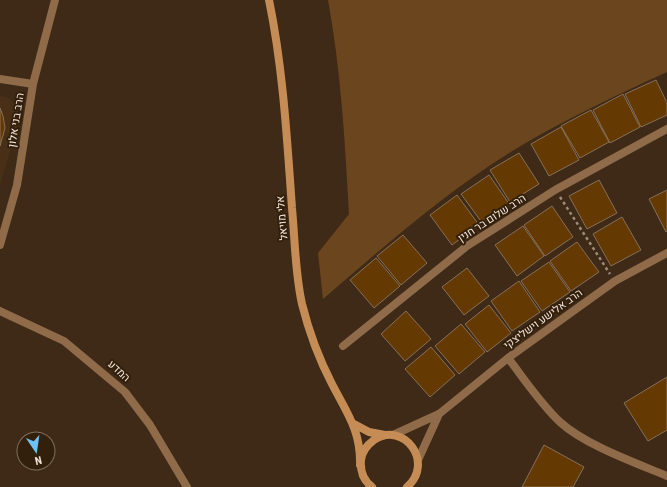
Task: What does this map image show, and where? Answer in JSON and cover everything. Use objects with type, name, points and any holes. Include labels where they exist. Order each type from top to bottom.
[{"type":"street","name":"הרב בני אלון","points":[[0,245],[17,185],[33,84],[55,0]]},
{"type":"street","name":"אלי מויאל","points":[[269,0],[278,42],[296,252],[302,304],[314,342],[332,383],[354,424],[361,448],[360,465]]},
{"type":"street","points":[[0,79],[33,84]]},
{"type":"street","name":"הרב שלום בר חנין","points":[[343,346],[467,246],[555,190],[667,129]]},
{"type":"street","name":"הרב אלישע וישליצקי","points":[[389,435],[438,414],[508,358],[615,281],[667,253]]},
{"type":"street","name":"המדע","points":[[0,311],[64,340],[125,392],[150,425],[187,487]]},
{"type":"street","points":[[508,358],[543,403],[575,434],[626,459],[667,476]]},
{"type":"street","name":"הרב אלישע וישליצקי","points":[[418,460],[438,414]]},
{"type":"street","points":[[354,424],[369,432],[402,438],[410,443],[418,460],[418,470],[415,479],[408,487]]},
{"type":"street","points":[[367,486],[362,475],[360,465],[364,449],[377,438],[389,435]]},
{"type":"path","points":[[555,190],[615,281]]},
{"type":"shaded area","points":[[328,0],[667,0],[667,72],[577,115],[541,134],[497,161],[445,197],[323,299],[318,253],[349,214],[339,80]]},
{"type":"shaded area","points":[[0,96],[7,97],[17,106],[19,121],[0,185]]},
{"type":"building","points":[[656,80],[667,103],[667,115],[641,127],[625,94]]},
{"type":"building","points":[[623,94],[640,127],[610,143],[593,110]]},
{"type":"building","points":[[0,108],[5,128],[0,146]]},
{"type":"building","points":[[591,110],[609,142],[580,158],[561,126]]},
{"type":"building","points":[[561,127],[579,160],[549,176],[531,144]]},
{"type":"building","points":[[519,153],[539,184],[510,202],[490,170]]},
{"type":"building","points":[[489,175],[510,205],[483,224],[461,194]]},
{"type":"building","points":[[599,180],[617,213],[587,229],[569,196]]},
{"type":"building","points":[[667,190],[667,231],[666,232],[649,199]]},
{"type":"building","points":[[457,195],[479,225],[452,245],[430,215]]},
{"type":"building","points":[[552,206],[573,237],[545,256],[524,225]]},
{"type":"building","points":[[622,217],[641,250],[611,266],[593,234]]},
{"type":"building","points":[[523,226],[544,256],[517,276],[495,245]]},
{"type":"building","points":[[403,235],[427,263],[401,285],[377,256]]},
{"type":"building","points":[[577,242],[599,272],[571,291],[550,261]]},
{"type":"building","points":[[376,258],[400,286],[374,308],[350,280]]},
{"type":"building","points":[[549,262],[570,292],[542,311],[521,281]]},
{"type":"building","points":[[467,268],[489,296],[464,315],[442,287]]},
{"type":"building","points":[[519,281],[540,312],[512,331],[491,301]]},
{"type":"building","points":[[489,305],[511,333],[487,352],[465,324]]},
{"type":"building","points":[[406,311],[431,339],[405,361],[381,334]]},
{"type":"building","points":[[461,324],[485,352],[459,374],[435,346]]},
{"type":"building","points":[[431,347],[455,375],[430,397],[405,369]]},
{"type":"building","points":[[667,377],[667,430],[648,441],[624,403]]},
{"type":"building","points":[[544,445],[584,467],[573,487],[522,487]]}]
